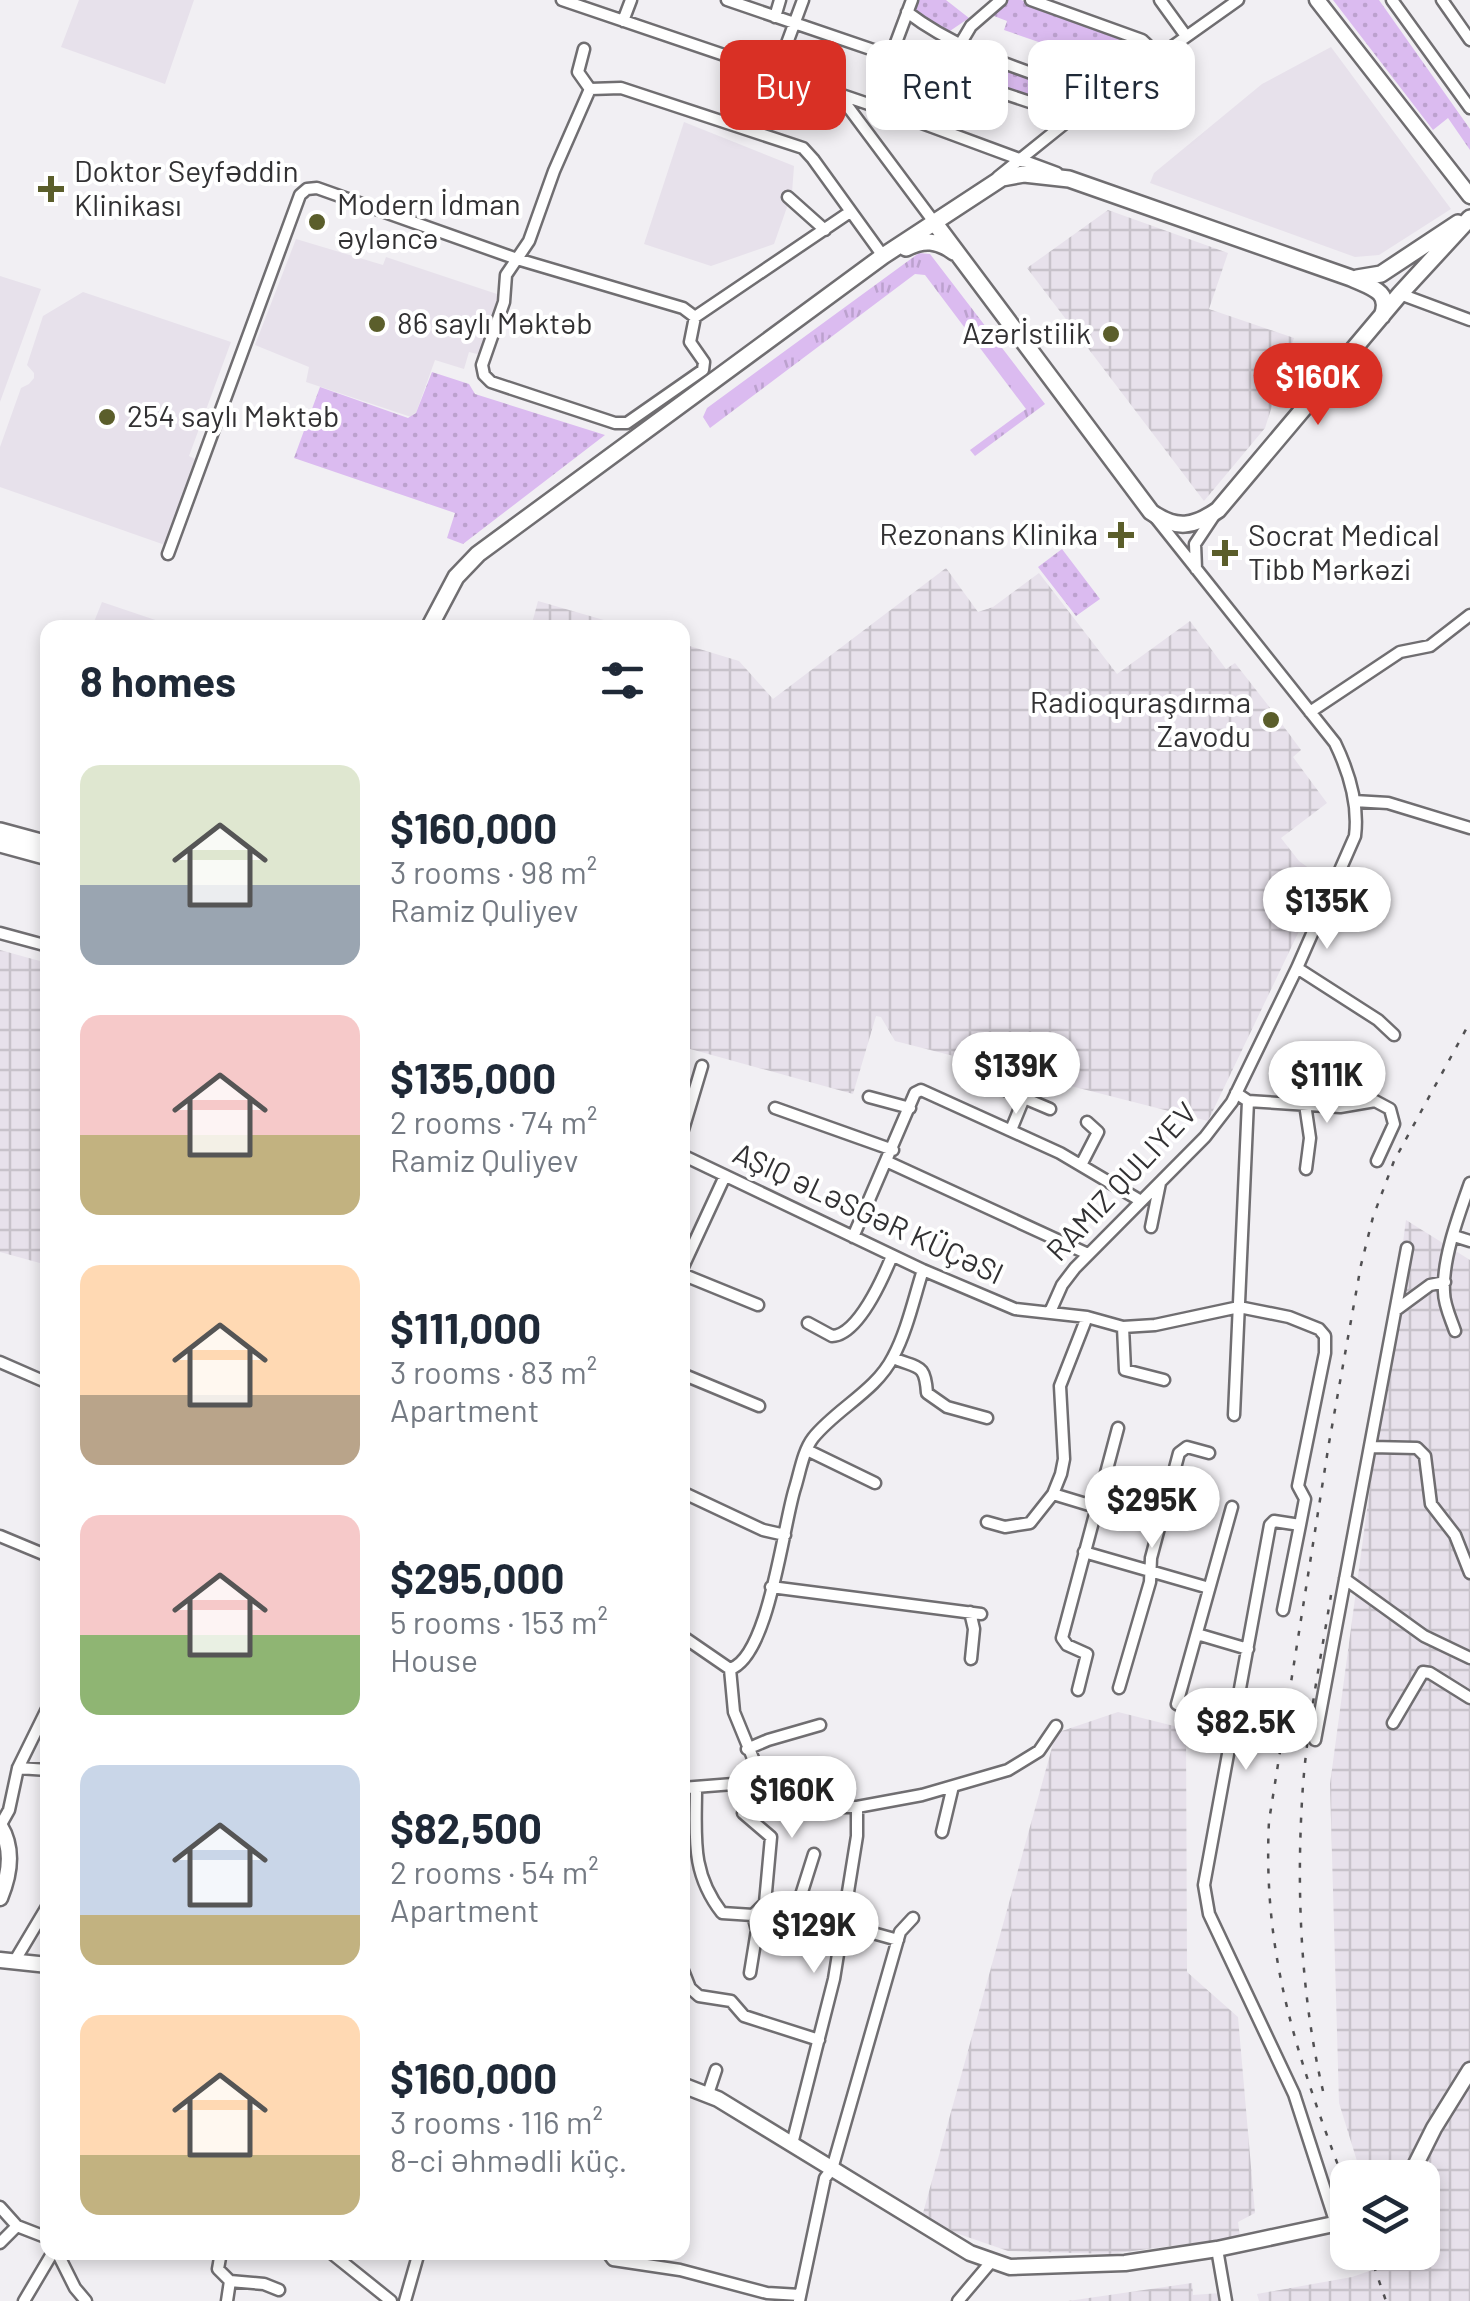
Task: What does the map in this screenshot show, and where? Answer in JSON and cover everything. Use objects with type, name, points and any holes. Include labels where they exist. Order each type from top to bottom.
[{"type":"main road","points":[[437,620],[469,566],[692,386],[991,183],[1024,174],[1081,182],[1400,294]]},
{"type":"main road","points":[[934,222],[1151,512],[1170,524],[1188,526],[1218,510],[1470,217]]},
{"type":"main road","points":[[1351,278],[1381,274],[1470,217]]},
{"type":"main road","points":[[469,566],[906,248],[932,241],[960,256]]},
{"type":"main road","points":[[1351,278],[1382,293],[1386,302],[1382,316]]},
{"type":"main road","points":[[0,831],[40,842]]},
{"type":"main road","points":[[0,844],[40,855]]},
{"type":"street","points":[[562,0],[720,54]]},
{"type":"street","points":[[623,21],[631,0]]},
{"type":"street","points":[[727,0],[866,48]]},
{"type":"street","points":[[775,18],[780,0]]},
{"type":"street","points":[[787,40],[803,0]]},
{"type":"street","points":[[897,40],[912,0]]},
{"type":"street","points":[[963,40],[971,26],[1001,0]]},
{"type":"street","points":[[1031,0],[1142,40]]},
{"type":"street","points":[[1160,0],[1186,36]]},
{"type":"street","points":[[1181,40],[1238,0]]},
{"type":"street","points":[[1317,0],[1470,196]]},
{"type":"street","points":[[1392,0],[1470,108]]},
{"type":"street","points":[[1442,0],[1470,40]]},
{"type":"street","points":[[908,12],[949,40]]},
{"type":"street","points":[[584,49],[578,72],[590,89]]},
{"type":"street","points":[[1458,93],[1470,84]]},
{"type":"street","points":[[590,89],[620,88],[795,144],[808,152],[883,256]]},
{"type":"street","points":[[590,89],[554,171],[530,241],[506,275],[504,302],[482,365],[487,379],[621,424],[692,386],[705,366],[690,342],[695,316],[850,212]]},
{"type":"street","points":[[846,105],[934,222]]},
{"type":"street","points":[[870,138],[871,130]]},
{"type":"street","points":[[942,130],[1081,182]]},
{"type":"street","points":[[991,183],[1055,130]]},
{"type":"street","points":[[168,554],[303,191],[317,188],[516,259],[683,308],[695,316]]},
{"type":"street","points":[[788,198],[825,230]]},
{"type":"street","points":[[1400,294],[1470,320]]},
{"type":"street","points":[[1196,570],[1195,544],[1218,510]]},
{"type":"street","name":"RAMIZ QULIYEV","points":[[1050,1312],[1062,1285],[1088,1254],[1206,1137],[1236,1093],[1351,848],[1357,820],[1350,781],[1335,743],[1151,512]]},
{"type":"street","points":[[1310,712],[1400,652],[1430,646],[1470,615]]},
{"type":"street","points":[[1354,801],[1388,803],[1470,828]]},
{"type":"street","points":[[0,933],[40,944]]},
{"type":"street","points":[[1297,968],[1378,1020],[1394,1035]]},
{"type":"street","points":[[690,1106],[702,1066]]},
{"type":"street","points":[[998,1087],[1050,1109]]},
{"type":"street","points":[[853,1237],[916,1093],[922,1090],[1082,1165],[1142,1201]]},
{"type":"street","points":[[1236,1093],[1248,1100],[1340,1107],[1375,1101],[1390,1109],[1394,1124],[1377,1161]]},
{"type":"street","points":[[869,1097],[910,1108]]},
{"type":"street","points":[[1010,1130],[1024,1098]]},
{"type":"street","points":[[1234,1415],[1248,1100]]},
{"type":"street","points":[[1305,1104],[1310,1138],[1306,1169]]},
{"type":"street","points":[[775,1108],[890,1156],[1088,1254]]},
{"type":"street","points":[[1082,1165],[1098,1132],[1087,1122]]},
{"type":"street","points":[[690,1159],[892,1256],[1016,1309],[1087,1317],[1124,1327],[1239,1308],[1289,1317],[1318,1329],[1325,1336],[1325,1354],[1298,1486],[1305,1499],[1283,1610]]},
{"type":"street","points":[[690,1254],[725,1176]]},
{"type":"street","points":[[1151,1228],[1160,1182]]},
{"type":"street","points":[[1454,1331],[1444,1282],[1456,1218],[1470,1183]]},
{"type":"street","points":[[1454,1236],[1470,1241]]},
{"type":"street","points":[[1315,1740],[1407,1248]]},
{"type":"street","points":[[808,1323],[832,1336],[845,1332],[873,1297],[892,1256]]},
{"type":"street","points":[[730,1669],[744,1662],[752,1649],[783,1551],[789,1506],[807,1450],[816,1435],[893,1358],[923,1270]]},
{"type":"street","points":[[690,1275],[758,1305]]},
{"type":"street","points":[[1396,1310],[1430,1284],[1444,1282]]},
{"type":"street","points":[[987,1522],[1005,1526],[1030,1522],[1053,1494],[1064,1460],[1060,1386],[1087,1317]]},
{"type":"street","points":[[1124,1327],[1125,1370],[1164,1380]]},
{"type":"street","points":[[893,1358],[926,1374],[927,1393],[936,1402],[987,1418]]},
{"type":"street","points":[[0,1362],[40,1380]]},
{"type":"street","points":[[690,1377],[759,1406]]},
{"type":"street","points":[[1078,1690],[1086,1654],[1062,1642],[1062,1638],[1118,1428]]},
{"type":"street","points":[[1120,1688],[1150,1582],[1151,1558],[1179,1454],[1187,1447],[1209,1453]]},
{"type":"street","points":[[1370,1447],[1417,1448],[1425,1456],[1431,1504],[1455,1535],[1470,1573]]},
{"type":"street","points":[[807,1450],[874,1483]]},
{"type":"street","points":[[1053,1494],[1096,1507]]},
{"type":"street","points":[[690,1496],[763,1530],[785,1534]]},
{"type":"street","points":[[1198,1716],[1177,1704],[1232,1507]]},
{"type":"street","points":[[1300,1525],[1274,1521],[1270,1524],[1204,1885],[1206,1903],[1294,2094],[1330,2190]]},
{"type":"street","points":[[0,1536],[40,1553]]},
{"type":"street","points":[[1084,1552],[1209,1588]]},
{"type":"street","points":[[1345,1579],[1424,1636],[1470,1658]]},
{"type":"street","points":[[771,1587],[975,1613],[971,1659]]},
{"type":"street","points":[[1196,1634],[1248,1648]]},
{"type":"street","points":[[690,1642],[730,1669]]},
{"type":"street","points":[[730,1669],[731,1696],[747,1749],[760,1773],[760,1785]]},
{"type":"street","points":[[1393,1723],[1423,1672],[1470,1698]]},
{"type":"street","points":[[0,1898],[10,1857],[6,1834],[0,1826],[9,1810],[18,1768],[40,1724]]},
{"type":"street","points":[[747,1749],[820,1725]]},
{"type":"street","points":[[690,1787],[725,1783],[760,1785],[819,1805],[857,1808],[1008,1770],[1039,1750],[1056,1726]]},
{"type":"street","points":[[32,1740],[40,1742]]},
{"type":"street","points":[[18,1768],[40,1769]]},
{"type":"street","points":[[942,1832],[953,1786]]},
{"type":"street","points":[[696,1787],[691,1864],[720,1910],[753,1916]]},
{"type":"street","points":[[792,2144],[844,1923],[857,1836],[857,1808]]},
{"type":"street","points":[[743,1813],[771,1837],[765,1903],[753,1916]]},
{"type":"street","points":[[796,1911],[814,1854]]},
{"type":"street","points":[[765,1903],[898,1940]]},
{"type":"street","points":[[5,1960],[40,1915]]},
{"type":"street","points":[[750,1973],[757,1930],[753,1916]]},
{"type":"street","points":[[613,2260],[680,2270],[799,2298],[825,2178],[832,2169],[898,1940],[905,1924],[913,1918]]},
{"type":"street","points":[[5,1960],[40,1964]]},
{"type":"street","points":[[690,1988],[698,1996],[731,2001],[744,2016],[818,2040]]},
{"type":"street","points":[[708,2094],[716,2070]]},
{"type":"street","points":[[1418,2160],[1470,2070]]},
{"type":"street","points":[[690,2087],[708,2094],[991,2262],[1010,2267],[1126,2262],[1217,2250],[1330,2225]]},
{"type":"street","points":[[0,2207],[18,2226],[40,2235]]},
{"type":"street","points":[[0,2242],[18,2226]]},
{"type":"street","points":[[1217,2250],[1226,2301]]},
{"type":"street","points":[[24,2301],[50,2260]]},
{"type":"street","points":[[59,2260],[86,2301]]},
{"type":"street","points":[[220,2260],[218,2270],[230,2281],[264,2284],[279,2290]]},
{"type":"street","points":[[340,2260],[391,2301]]},
{"type":"street","points":[[405,2301],[417,2260]]},
{"type":"street","points":[[958,2301],[991,2262]]},
{"type":"street","points":[[227,2301],[230,2281]]},
{"type":"shaded area","points":[[79,0],[194,0],[165,84],[61,47]]},
{"type":"shaded area","points":[[1331,47],[1451,209],[1379,255],[1355,257],[1150,183],[1154,173],[1262,84]]},
{"type":"shaded area","points":[[684,122],[794,166],[792,193],[774,244],[711,266],[644,244]]},
{"type":"shaded area","name":"Azərİstilik","points":[[1108,210],[1228,253],[1209,309],[1294,338],[1265,428],[1204,501],[1027,268]]},
{"type":"shaded area","name":"86 saylı Məktəb","points":[[296,239],[383,265],[386,257],[500,295],[481,355],[469,352],[464,369],[435,360],[416,413],[411,417],[306,382],[309,367],[255,345]]},
{"type":"shaded area","points":[[0,276],[41,289],[0,402]]},
{"type":"shaded area","name":"254 saylı Məktəb","points":[[83,292],[231,342],[189,456],[195,459],[165,545],[0,487],[0,447],[21,388],[34,378],[27,365],[43,316]]},
{"type":"shaded area","points":[[946,568],[978,612],[993,607],[1039,573],[1117,674],[1190,621],[1226,669],[1235,663],[1301,750],[1293,757],[1327,803],[1281,838],[1299,861],[1324,879],[1208,1121],[895,1041],[881,1017],[876,1016],[853,1094],[690,1049],[690,646],[739,661],[773,699]]},
{"type":"shaded area","points":[[538,601],[604,620],[533,620]]},
{"type":"shaded area","points":[[102,602],[155,620],[95,620]]},
{"type":"shaded area","points":[[0,950],[40,961],[40,1263],[0,1252]]},
{"type":"shaded area","points":[[1406,1220],[1470,1260],[1470,2301],[1259,2301],[1257,2294],[1372,2270],[1440,2270],[1440,2160],[1357,2160],[1339,2103],[1330,1784]]},
{"type":"shaded area","points":[[1118,1712],[1186,1729],[1187,1972],[1238,2017],[1255,2213],[1238,2222],[1240,2237],[1110,2254],[1008,2251],[953,2232],[923,2213],[1056,1733]]},
{"type":"shaded area","points":[[1192,2283],[1193,2295],[1220,2293],[1222,2301],[1068,2301]]},
{"type":"green space","points":[[919,0],[946,0],[969,18],[947,33],[914,9]]},
{"type":"green space","points":[[1006,0],[1021,0],[1124,40],[1033,40],[1004,30],[1007,21],[994,16]]},
{"type":"green space","points":[[1333,0],[1379,0],[1470,129],[1470,150],[1448,118],[1433,130]]},
{"type":"green space","points":[[1008,66],[1028,74],[1028,98],[1008,91]]},
{"type":"green space","points":[[919,253],[930,254],[1045,404],[975,456],[970,450],[1026,409],[925,275],[915,274],[710,428],[703,417],[707,408]]},
{"type":"green space","points":[[432,372],[469,384],[475,394],[605,435],[463,544],[447,538],[455,513],[294,458],[320,387],[408,418],[416,413]]},
{"type":"green space","points":[[1062,549],[1100,599],[1076,616],[1038,567]]},
{"type":"railway","points":[[1336,2160],[1300,2055],[1278,1966],[1268,1872],[1269,1821],[1329,1443],[1373,1217],[1394,1161],[1470,1022]]},
{"type":"railway","points":[[1323,2091],[1305,1977],[1300,1861],[1305,1761],[1331,1595]]},
{"type":"railway","points":[[1375,2270],[1386,2301]]},
{"type":"place","name":"Doktor Seyfәddin Klinikası","points":[[51,189]]},
{"type":"place","name":"Modern İdman Əyləncə","points":[[317,222]]},
{"type":"place","name":"86 saylı Məktəb","points":[[377,324]]},
{"type":"place","name":"Azərİstilik","points":[[1111,334]]},
{"type":"place","name":"254 saylı Məktəb","points":[[107,417]]},
{"type":"place","name":"Rezonans Klinika","points":[[1121,535]]},
{"type":"place","name":"Socrat Medical Tibb Mərkəzi","points":[[1225,553]]},
{"type":"place","name":"Radioquraşdırma Zavodu","points":[[1271,720]]}]
